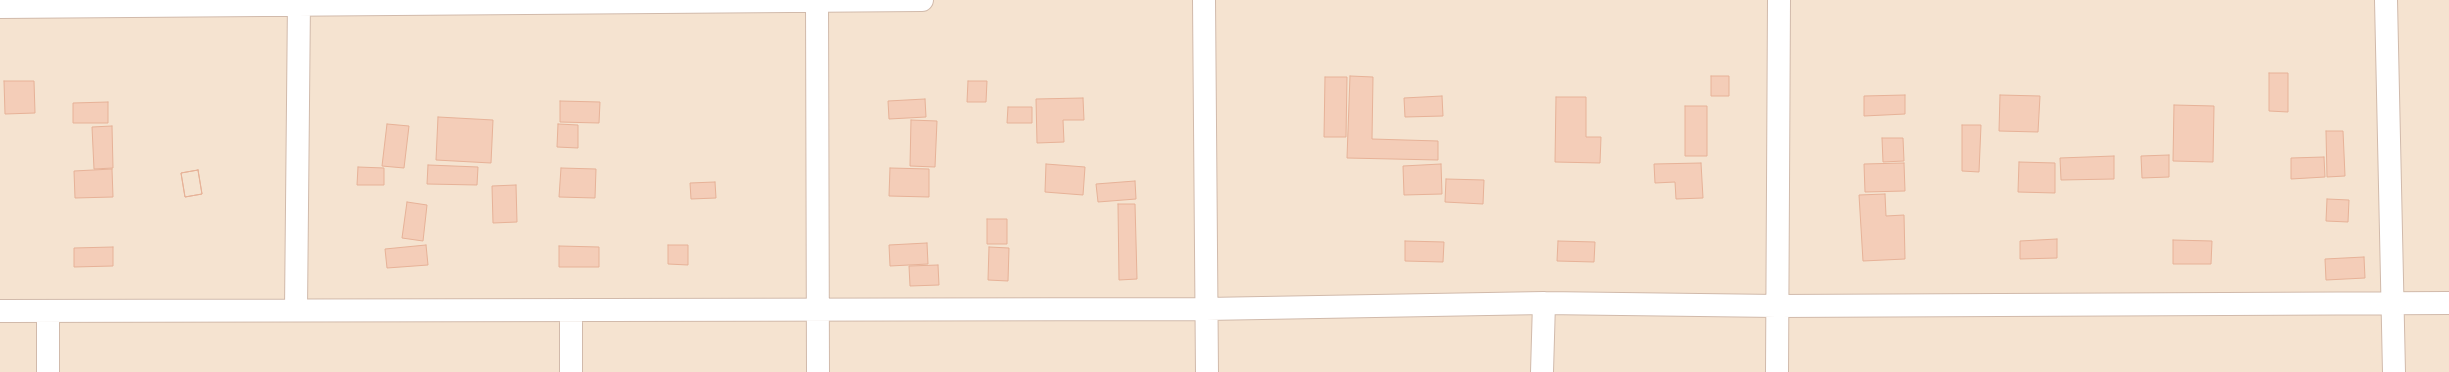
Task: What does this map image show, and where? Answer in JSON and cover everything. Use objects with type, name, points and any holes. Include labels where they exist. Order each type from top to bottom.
[{"type":"street","points":[[817,0],[818,372]]},
{"type":"street","points":[[0,7],[299,2],[922,0]]},
{"type":"street","points":[[1204,0],[1207,372]]},
{"type":"street","points":[[1777,372],[1779,0]]},
{"type":"street","points":[[2386,0],[2394,304],[2394,372]]},
{"type":"street","points":[[296,310],[299,2]]},
{"type":"street","points":[[1542,372],[1544,303]]},
{"type":"street","points":[[0,311],[1206,309],[1544,303],[1777,306],[2449,303]]},
{"type":"street","points":[[571,310],[572,372]]},
{"type":"street","points":[[48,311],[48,372]]},
{"type":"shaded area","points":[[0,0],[2449,0],[2449,372],[0,372]]},
{"type":"building","points":[[2269,73],[2288,73],[2288,112],[2269,111]]},
{"type":"building","points":[[1350,76],[1373,77],[1372,139],[1438,141],[1438,160],[1347,158]]},
{"type":"building","points":[[1711,76],[1729,76],[1729,96],[1711,96]]},
{"type":"building","points":[[1325,77],[1347,77],[1346,137],[1324,137]]},
{"type":"building","points":[[4,81],[34,81],[35,113],[5,114]]},
{"type":"building","points":[[968,81],[987,81],[986,102],[967,102]]},
{"type":"building","points":[[1905,95],[1905,114],[1864,116],[1864,96]]},
{"type":"building","points":[[2000,95],[2040,96],[2038,132],[1999,131]]},
{"type":"building","points":[[1442,96],[1443,116],[1405,117],[1404,98]]},
{"type":"building","points":[[1556,97],[1586,97],[1586,137],[1601,137],[1600,163],[1555,162]]},
{"type":"building","points":[[1083,98],[1084,120],[1063,120],[1064,142],[1037,143],[1036,99]]},
{"type":"building","points":[[925,99],[926,117],[889,119],[888,101]]},
{"type":"building","points":[[560,101],[600,102],[599,123],[560,122]]},
{"type":"building","points":[[108,102],[108,123],[73,123],[73,103]]},
{"type":"building","points":[[2174,105],[2214,106],[2213,162],[2173,161]]},
{"type":"building","points":[[1685,106],[1707,106],[1707,156],[1685,156]]},
{"type":"building","points":[[1008,107],[1032,107],[1032,123],[1007,123]]},
{"type":"building","points":[[438,117],[493,120],[491,163],[436,160]]},
{"type":"building","points":[[911,120],[937,121],[935,167],[910,166]]},
{"type":"building","points":[[387,124],[409,126],[404,168],[382,166]]},
{"type":"building","points":[[558,124],[578,125],[578,148],[557,147]]},
{"type":"building","points":[[1962,125],[1981,125],[1979,172],[1962,171]]},
{"type":"building","points":[[112,126],[113,168],[94,169],[92,127]]},
{"type":"building","points":[[2326,131],[2343,131],[2345,176],[2327,177]]},
{"type":"building","points":[[1882,138],[1903,138],[1904,161],[1883,162]]},
{"type":"building","points":[[2169,155],[2169,177],[2142,178],[2141,156]]},
{"type":"building","points":[[2114,156],[2114,179],[2061,180],[2060,158]]},
{"type":"building","points":[[2324,157],[2325,177],[2291,179],[2291,158]]},
{"type":"building","points":[[2019,162],[2055,163],[2055,193],[2018,192]]},
{"type":"building","points":[[1701,163],[1703,198],[1676,199],[1675,182],[1655,183],[1654,164]]},
{"type":"building","points":[[1904,163],[1905,191],[1865,192],[1864,164]]},
{"type":"building","points":[[1046,164],[1085,167],[1083,195],[1045,192]]},
{"type":"building","points":[[1441,164],[1442,194],[1404,195],[1403,166]]},
{"type":"building","points":[[428,165],[478,167],[477,185],[427,184]]},
{"type":"building","points":[[358,167],[384,168],[384,185],[357,185]]},
{"type":"building","points":[[561,168],[596,169],[595,198],[559,197]]},
{"type":"building","points":[[890,168],[929,169],[929,197],[889,196]]},
{"type":"building","points":[[112,169],[113,197],[75,198],[74,171]]},
{"type":"building","points":[[198,170],[202,194],[185,197],[181,173]]},
{"type":"building","points":[[198,170],[202,194],[185,197],[181,173]]},
{"type":"building","points":[[1446,179],[1484,180],[1483,204],[1445,202]]},
{"type":"building","points":[[1135,181],[1136,199],[1098,202],[1096,184]]},
{"type":"building","points":[[715,182],[716,198],[691,199],[690,183]]},
{"type":"building","points":[[516,185],[517,222],[493,223],[492,186]]},
{"type":"building","points":[[1885,194],[1886,216],[1904,215],[1905,259],[1863,261],[1859,195]]},
{"type":"building","points":[[2327,199],[2349,200],[2348,222],[2326,221]]},
{"type":"building","points":[[407,202],[427,205],[423,241],[402,238]]},
{"type":"building","points":[[1118,204],[1135,204],[1137,279],[1119,280]]},
{"type":"building","points":[[987,219],[1007,219],[1007,244],[987,244]]},
{"type":"building","points":[[2057,239],[2057,258],[2020,259],[2020,241]]},
{"type":"building","points":[[2173,240],[2212,241],[2211,264],[2173,264]]},
{"type":"building","points":[[1405,241],[1444,242],[1443,262],[1405,261]]},
{"type":"building","points":[[1558,241],[1595,242],[1594,262],[1557,261]]},
{"type":"building","points":[[927,243],[928,264],[890,266],[889,245]]},
{"type":"building","points":[[426,245],[428,265],[387,268],[385,249]]},
{"type":"building","points":[[668,245],[688,245],[688,265],[668,264]]},
{"type":"building","points":[[559,246],[599,247],[599,267],[559,267]]},
{"type":"building","points":[[113,247],[113,266],[74,267],[74,248]]},
{"type":"building","points":[[989,247],[1009,248],[1008,281],[988,280]]},
{"type":"building","points":[[2364,257],[2365,278],[2326,280],[2325,259]]},
{"type":"building","points":[[938,265],[939,285],[910,286],[909,266]]}]
